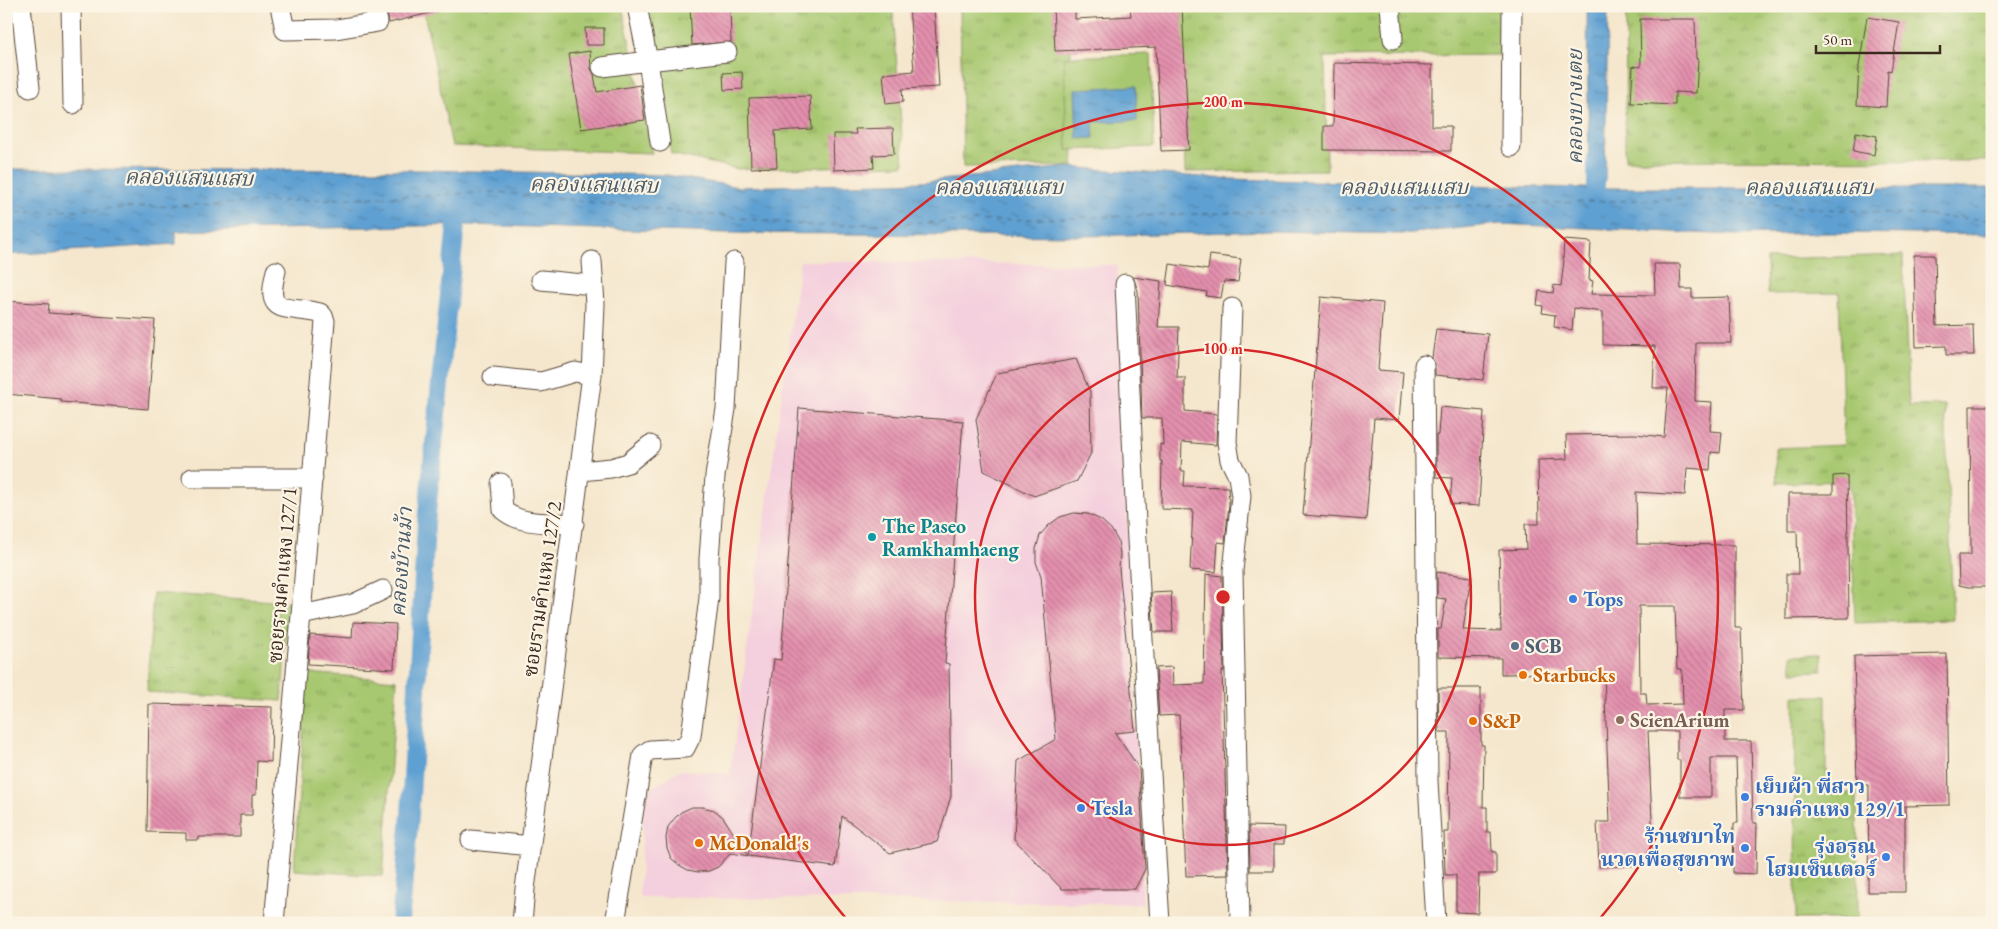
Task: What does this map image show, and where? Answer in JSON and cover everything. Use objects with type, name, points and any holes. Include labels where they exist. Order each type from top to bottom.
[{"type":"street","points":[[21,6],[30,88]]},
{"type":"street","points":[[71,6],[73,104]]},
{"type":"street","points":[[280,6],[285,30],[336,29],[378,22],[374,6]]},
{"type":"street","points":[[637,6],[648,61],[660,142]]},
{"type":"street","points":[[1390,6],[1392,39]]},
{"type":"street","points":[[1511,147],[1512,6]]},
{"type":"street","points":[[602,67],[727,52]]},
{"type":"street","name":"ซอยรามคำแหง 127/2","points":[[522,923],[530,846],[581,471],[592,376],[595,334],[592,261]]},
{"type":"street","points":[[615,923],[643,755],[650,750],[686,748],[691,736],[709,598],[716,476],[727,399],[734,262]]},
{"type":"street","name":"ซอยรามคำแหง 127/1","points":[[274,923],[313,478],[324,321],[320,313],[284,308],[275,303],[271,294],[276,270]]},
{"type":"street","points":[[541,280],[593,285]]},
{"type":"street","points":[[1125,284],[1136,523],[1160,923]]},
{"type":"street","points":[[1232,308],[1227,442],[1230,460],[1238,476],[1241,496],[1233,571],[1240,923]]},
{"type":"street","points":[[1424,365],[1428,781],[1436,923]]},
{"type":"street","points":[[493,376],[541,382],[575,372],[592,376]]},
{"type":"street","points":[[581,471],[611,468],[628,463],[650,445]]},
{"type":"street","points":[[192,478],[313,478]]},
{"type":"street","points":[[501,483],[504,510],[509,515],[522,520],[574,524]]},
{"type":"street","points":[[301,615],[353,604],[383,590]]},
{"type":"street","points":[[471,840],[530,846]]},
{"type":"shaded area","points":[[800,261],[1117,265],[1143,904],[639,897],[645,792],[680,770],[730,774]]},
{"type":"green space","points":[[431,6],[622,6],[652,153],[452,146],[424,12]]},
{"type":"green space","points":[[646,6],[821,6],[821,8],[893,11],[904,165],[738,169],[671,154]]},
{"type":"green space","points":[[960,6],[1070,6],[1073,166],[963,167]]},
{"type":"green space","points":[[1182,6],[1501,6],[1502,55],[1325,57],[1327,170],[1185,172]]},
{"type":"green space","points":[[1626,6],[1992,6],[1992,161],[1625,160]]},
{"type":"green space","points":[[1151,54],[1154,147],[1067,150],[1064,57]]},
{"type":"green space","points":[[1903,255],[1909,406],[1945,405],[1953,620],[1855,623],[1850,481],[1777,483],[1775,448],[1844,445],[1839,293],[1768,294],[1767,259]]},
{"type":"green space","points":[[153,593],[288,602],[282,701],[147,692]]},
{"type":"green space","points":[[1821,654],[1822,671],[1792,672],[1791,655]]},
{"type":"green space","points":[[307,673],[397,680],[383,876],[294,870]]},
{"type":"green space","points":[[1794,696],[1826,696],[1826,793],[1857,793],[1858,919],[1796,919]]},
{"type":"water","points":[[1587,6],[1608,6],[1605,180],[1589,180]]},
{"type":"water","points":[[1136,86],[1137,121],[1093,122],[1094,138],[1077,139],[1075,89]]},
{"type":"water","name":"คลองแสนแสบ","points":[[1068,167],[1229,179],[1583,188],[1992,188],[1992,235],[1832,233],[1735,235],[1500,224],[1403,234],[1273,231],[1083,236],[725,233],[468,225],[176,231],[176,244],[6,255],[6,169],[425,170],[666,175],[739,187],[921,182]]},
{"type":"building","points":[[386,6],[437,6],[438,11],[389,23]]},
{"type":"building","points":[[690,6],[730,6],[731,42],[692,45]]},
{"type":"building","points":[[909,6],[934,6],[939,87],[902,89],[903,102],[886,104],[883,74],[914,71]]},
{"type":"building","points":[[1053,6],[1075,6],[1075,19],[1131,16],[1130,6],[1182,6],[1189,150],[1161,151],[1156,47],[1055,51]]},
{"type":"building","points":[[1867,17],[1899,22],[1891,71],[1888,70],[1886,107],[1857,105],[1859,66]]},
{"type":"building","points":[[1640,19],[1695,19],[1696,59],[1698,59],[1696,93],[1675,92],[1675,105],[1631,103],[1633,66],[1641,67]]},
{"type":"building","points":[[585,28],[604,28],[604,45],[586,45]]},
{"type":"building","points":[[590,51],[591,69],[594,74],[597,92],[640,85],[645,120],[581,129],[569,54]]},
{"type":"building","points":[[1334,63],[1432,65],[1432,126],[1451,126],[1451,151],[1324,150],[1324,126],[1333,126]]},
{"type":"building","points":[[742,72],[743,89],[724,90],[723,73]]},
{"type":"building","points":[[810,96],[812,129],[775,131],[777,167],[751,168],[749,98]]},
{"type":"building","points":[[893,128],[894,154],[873,155],[874,168],[834,170],[833,134],[856,134],[855,129]]},
{"type":"building","points":[[1856,132],[1877,136],[1874,155],[1853,151]]},
{"type":"building","points":[[1564,240],[1591,242],[1589,280],[1593,281],[1591,294],[1655,295],[1654,264],[1680,264],[1681,289],[1692,289],[1692,298],[1729,297],[1731,343],[1696,343],[1695,401],[1712,402],[1710,431],[1722,432],[1720,453],[1711,452],[1710,470],[1687,468],[1685,495],[1636,492],[1637,544],[1735,545],[1735,628],[1741,628],[1744,710],[1725,710],[1725,741],[1751,741],[1753,823],[1757,823],[1756,874],[1733,873],[1734,823],[1738,823],[1736,758],[1711,758],[1711,797],[1680,797],[1680,760],[1677,760],[1677,731],[1648,731],[1654,865],[1599,867],[1597,822],[1610,822],[1604,673],[1501,674],[1501,658],[1438,657],[1438,629],[1441,629],[1446,599],[1437,598],[1437,572],[1471,577],[1463,630],[1501,631],[1499,550],[1526,549],[1525,524],[1539,524],[1538,460],[1567,459],[1566,435],[1635,434],[1664,437],[1668,388],[1653,388],[1655,346],[1603,345],[1603,312],[1574,308],[1572,330],[1554,327],[1555,315],[1542,313],[1543,306],[1537,305],[1539,291],[1553,293],[1554,285],[1561,286]],"holes":[[[1639,606],[1675,606],[1677,669],[1682,669],[1683,704],[1647,705],[1646,693],[1640,693]]]},
{"type":"building","points":[[1210,255],[1241,259],[1238,282],[1224,281],[1221,298],[1206,296],[1207,292],[1167,285],[1170,264],[1208,270]]},
{"type":"building","points":[[1914,255],[1935,255],[1937,326],[1973,325],[1974,355],[1946,355],[1946,346],[1916,347]]},
{"type":"building","points":[[1133,277],[1161,281],[1158,327],[1179,327],[1177,378],[1185,378],[1185,411],[1217,414],[1216,445],[1182,442],[1181,471],[1185,471],[1184,486],[1228,487],[1229,504],[1225,543],[1218,542],[1216,572],[1190,570],[1193,510],[1161,509],[1162,461],[1160,461],[1160,444],[1163,445],[1162,418],[1142,418],[1138,291]]},
{"type":"building","points":[[1321,297],[1383,303],[1378,370],[1403,372],[1399,420],[1374,418],[1366,520],[1303,515]]},
{"type":"building","points":[[6,301],[49,304],[48,313],[155,320],[148,409],[61,402],[61,399],[6,394]]},
{"type":"building","points":[[1436,329],[1488,334],[1483,380],[1435,375],[1435,364],[1432,358]]},
{"type":"building","points":[[1076,359],[1090,392],[1091,453],[1077,481],[1034,496],[984,471],[976,419],[997,373]]},
{"type":"building","points":[[1970,406],[1992,406],[1992,587],[1959,585],[1958,555],[1971,555]]},
{"type":"building","points":[[1440,407],[1484,411],[1479,506],[1450,504],[1452,478],[1436,477],[1436,435],[1438,435]]},
{"type":"building","points":[[799,408],[963,421],[945,663],[949,664],[951,796],[937,842],[890,853],[842,816],[835,867],[748,856],[774,659],[781,660]]},
{"type":"building","points":[[1847,475],[1849,618],[1786,619],[1786,574],[1798,574],[1797,531],[1788,531],[1788,494],[1833,494],[1833,476]]},
{"type":"building","points":[[1074,513],[1088,514],[1101,520],[1111,529],[1118,541],[1135,731],[1115,733],[1139,768],[1145,869],[1135,889],[1062,889],[1014,839],[1018,761],[1056,739],[1041,576],[1036,562],[1036,549],[1040,535],[1049,525],[1060,517]]},
{"type":"building","points":[[1206,574],[1222,576],[1224,671],[1222,671],[1228,875],[1186,876],[1179,715],[1159,716],[1156,668],[1172,667],[1173,685],[1204,684]]},
{"type":"building","points":[[1171,592],[1173,632],[1154,632],[1151,593]]},
{"type":"building","points":[[353,622],[396,624],[394,669],[308,664],[310,635],[352,638]]},
{"type":"building","points":[[1947,654],[1949,805],[1905,806],[1905,892],[1868,892],[1869,785],[1857,785],[1854,656]]},
{"type":"building","points":[[1438,688],[1481,688],[1481,745],[1484,745],[1483,807],[1487,807],[1487,832],[1491,832],[1492,852],[1496,852],[1496,874],[1479,874],[1478,913],[1456,912],[1456,875],[1445,875],[1444,832],[1448,832],[1449,732],[1439,732]]},
{"type":"building","points":[[149,704],[272,707],[271,762],[257,761],[256,795],[252,795],[252,815],[240,815],[240,837],[199,837],[199,840],[186,840],[186,833],[147,832]]},
{"type":"building","name":"McDonald's","points":[[692,807],[714,810],[723,817],[748,856],[731,853],[718,867],[709,871],[698,872],[688,870],[671,858],[666,838],[668,827],[681,812]]},
{"type":"building","points":[[1249,826],[1285,827],[1284,844],[1274,844],[1274,871],[1250,871]]},
{"type":"waterway","name":"คลองบางเตย","points":[[1596,157],[1596,209]]},
{"type":"waterway","name":"คลองบ้านม้า","points":[[400,923],[410,815],[426,524],[458,204]]},
{"type":"ferry route","points":[[6,213],[497,192],[814,226],[1678,199],[1992,220]]},
{"type":"place","name":"The Paseo Ramkhamhaeng","points":[[872,537]]},
{"type":"place","name":"Tops","points":[[1573,599]]},
{"type":"place","name":"SCB","points":[[1515,646]]},
{"type":"place","name":"Starbucks","points":[[1523,675]]},
{"type":"place","name":"ScienArium","points":[[1620,720]]},
{"type":"place","name":"S&P","points":[[1473,721]]},
{"type":"place","name":"เย็บผ้า พี่สาว รามคำแหง 129/1","points":[[1745,797]]},
{"type":"place","name":"Tesla","points":[[1081,808]]},
{"type":"place","name":"McDonald's","points":[[699,843]]},
{"type":"place","name":"ร้านชบาไท นวดเพื่อสุขภาพ","points":[[1745,848]]},
{"type":"place","name":"รุ่งอรุณ โฮมเซ็นเตอร์","points":[[1886,857]]}]
